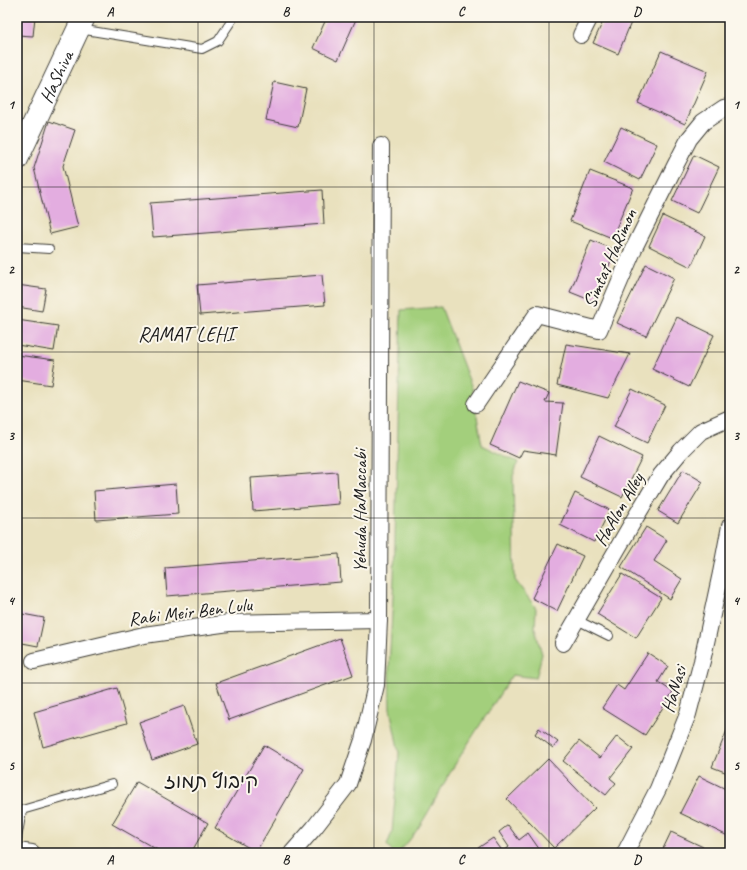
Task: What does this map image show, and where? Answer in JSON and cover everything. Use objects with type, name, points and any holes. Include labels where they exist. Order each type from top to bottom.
[{"type":"main road","name":"HaShiva","points":[[17,159],[81,23]]},
{"type":"street","points":[[581,35],[590,17]]},
{"type":"street","name":"Simtat HaRimon","points":[[476,404],[537,314],[599,330],[635,246],[689,139],[703,122],[724,108],[730,107]]},
{"type":"street","name":"Yehuda HaMaccabi","points":[[292,853],[314,828],[348,784],[364,740],[376,685],[379,620],[381,146]]},
{"type":"street","name":"HaAlon Alley","points":[[564,643],[661,475],[681,451],[701,431],[730,418]]},
{"type":"street","name":"HaNasi","points":[[625,853],[658,789],[688,714],[702,661],[730,526]]},
{"type":"street","name":"Rabi Meir Ben Lulu","points":[[34,661],[144,635],[229,622],[379,620]]},
{"type":"street","points":[[17,851],[32,853]]},
{"type":"lane","points":[[81,23],[202,49],[218,41],[232,19]]},
{"type":"lane","points":[[17,247],[49,249]]},
{"type":"lane","points":[[577,620],[609,636]]},
{"type":"lane","points":[[17,839],[22,810],[112,784]]},
{"type":"green space","points":[[441,307],[472,388],[482,445],[518,462],[513,476],[515,580],[536,608],[535,629],[542,654],[536,678],[512,675],[451,771],[420,825],[406,845],[398,853],[393,853],[387,845],[392,832],[399,753],[390,709],[389,668],[394,577],[401,310]]},
{"type":"building","points":[[17,17],[35,17],[33,36],[17,35]]},
{"type":"building","points":[[327,17],[357,17],[338,60],[313,48]]},
{"type":"building","points":[[605,17],[626,17],[632,20],[618,54],[593,43]]},
{"type":"building","points":[[661,51],[708,71],[685,124],[638,103]]},
{"type":"building","points":[[274,82],[306,89],[298,127],[266,120]]},
{"type":"building","points":[[49,121],[75,130],[63,166],[78,227],[50,234],[34,168]]},
{"type":"building","points":[[621,127],[657,144],[640,180],[604,162]]},
{"type":"building","points":[[694,155],[719,167],[697,213],[672,201]]},
{"type":"building","points":[[590,171],[633,188],[612,238],[570,221]]},
{"type":"building","points":[[322,190],[324,224],[153,237],[150,203]]},
{"type":"building","points":[[663,216],[705,236],[691,267],[649,246]]},
{"type":"building","points":[[591,240],[615,250],[595,302],[570,292]]},
{"type":"building","points":[[646,264],[674,278],[646,336],[617,323]]},
{"type":"building","points":[[322,275],[325,305],[200,315],[197,285]]},
{"type":"building","points":[[17,285],[46,289],[42,311],[17,307]]},
{"type":"building","points":[[677,317],[714,335],[689,387],[652,369]]},
{"type":"building","points":[[17,320],[58,326],[54,351],[17,345]]},
{"type":"building","points":[[566,344],[630,354],[608,398],[557,385]]},
{"type":"building","points":[[17,355],[55,360],[51,385],[17,380]]},
{"type":"building","points":[[518,381],[549,393],[545,402],[563,403],[556,455],[523,450],[519,458],[490,445]]},
{"type":"building","points":[[632,389],[665,405],[647,443],[614,427]]},
{"type":"building","points":[[599,436],[642,457],[622,497],[580,477]]},
{"type":"building","points":[[683,470],[703,482],[678,523],[658,511]]},
{"type":"building","points":[[337,472],[339,504],[253,511],[251,478]]},
{"type":"building","points":[[176,484],[178,514],[96,520],[94,491]]},
{"type":"building","points":[[575,493],[610,510],[594,542],[560,525]]},
{"type":"building","points":[[646,527],[667,540],[654,561],[682,579],[670,599],[621,567]]},
{"type":"building","points":[[558,544],[583,556],[557,611],[532,598]]},
{"type":"building","points":[[339,554],[341,582],[167,596],[165,568]]},
{"type":"building","points":[[622,574],[661,598],[636,638],[597,614]]},
{"type":"building","points":[[17,613],[44,618],[38,646],[17,642]]},
{"type":"building","points":[[340,638],[353,675],[229,720],[216,683]]},
{"type":"building","points":[[648,653],[668,666],[658,682],[673,692],[645,735],[602,708],[617,685],[624,690]]},
{"type":"building","points":[[117,688],[127,723],[43,747],[34,712]]},
{"type":"building","points":[[184,706],[197,744],[152,760],[139,722]]},
{"type":"building","points":[[730,723],[730,774],[712,767]]},
{"type":"building","points":[[539,728],[558,742],[553,748],[535,734]]},
{"type":"building","points":[[617,736],[633,749],[610,778],[616,783],[606,795],[563,761],[579,741],[600,758]]},
{"type":"building","points":[[264,745],[304,769],[256,852],[215,828]]},
{"type":"building","points":[[548,759],[595,808],[554,848],[507,799]]},
{"type":"building","points":[[699,776],[730,791],[730,837],[680,813]]},
{"type":"building","points":[[137,782],[208,823],[191,853],[163,853],[112,824]]},
{"type":"building","points":[[508,825],[519,840],[528,833],[542,853],[482,853],[478,848],[493,838],[503,852],[509,847],[499,832]]},
{"type":"building","points":[[671,832],[716,853],[661,853]]},
{"type":"district","name":"RAMAT LEHI","points":[[186,334]]},
{"type":"district","name":"קיבוץ תמוז","points":[[211,781]]}]
